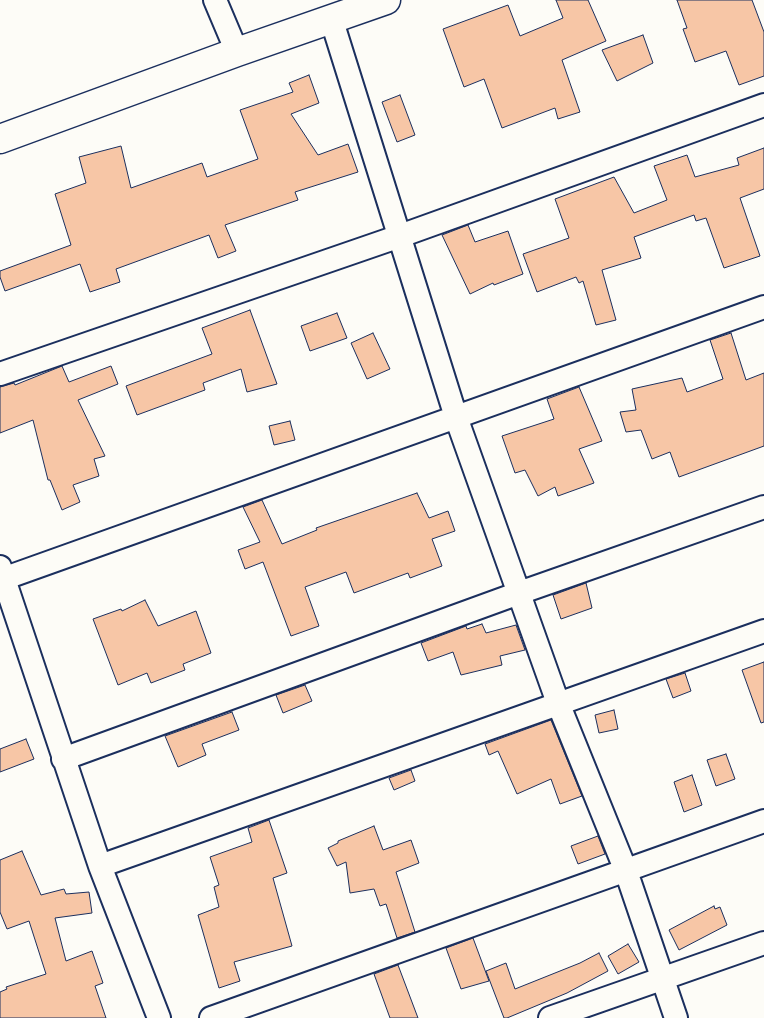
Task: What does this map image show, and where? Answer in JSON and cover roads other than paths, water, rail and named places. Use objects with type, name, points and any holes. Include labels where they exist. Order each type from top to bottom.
[{"type":"street","points":[[215,0],[237,52]]},
{"type":"street","points":[[0,139],[331,18],[386,0]]},
{"type":"street","points":[[331,18],[456,417],[558,704],[626,871],[676,1018]]},
{"type":"street","points":[[0,374],[400,236],[764,105]]},
{"type":"street","points":[[159,1018],[100,866],[1,575],[456,417],[764,307]]},
{"type":"street","points":[[63,759],[764,507]]},
{"type":"street","points":[[100,866],[764,631]]},
{"type":"street","points":[[211,1018],[764,821]]},
{"type":"street","points":[[550,1018],[764,942]]}]
